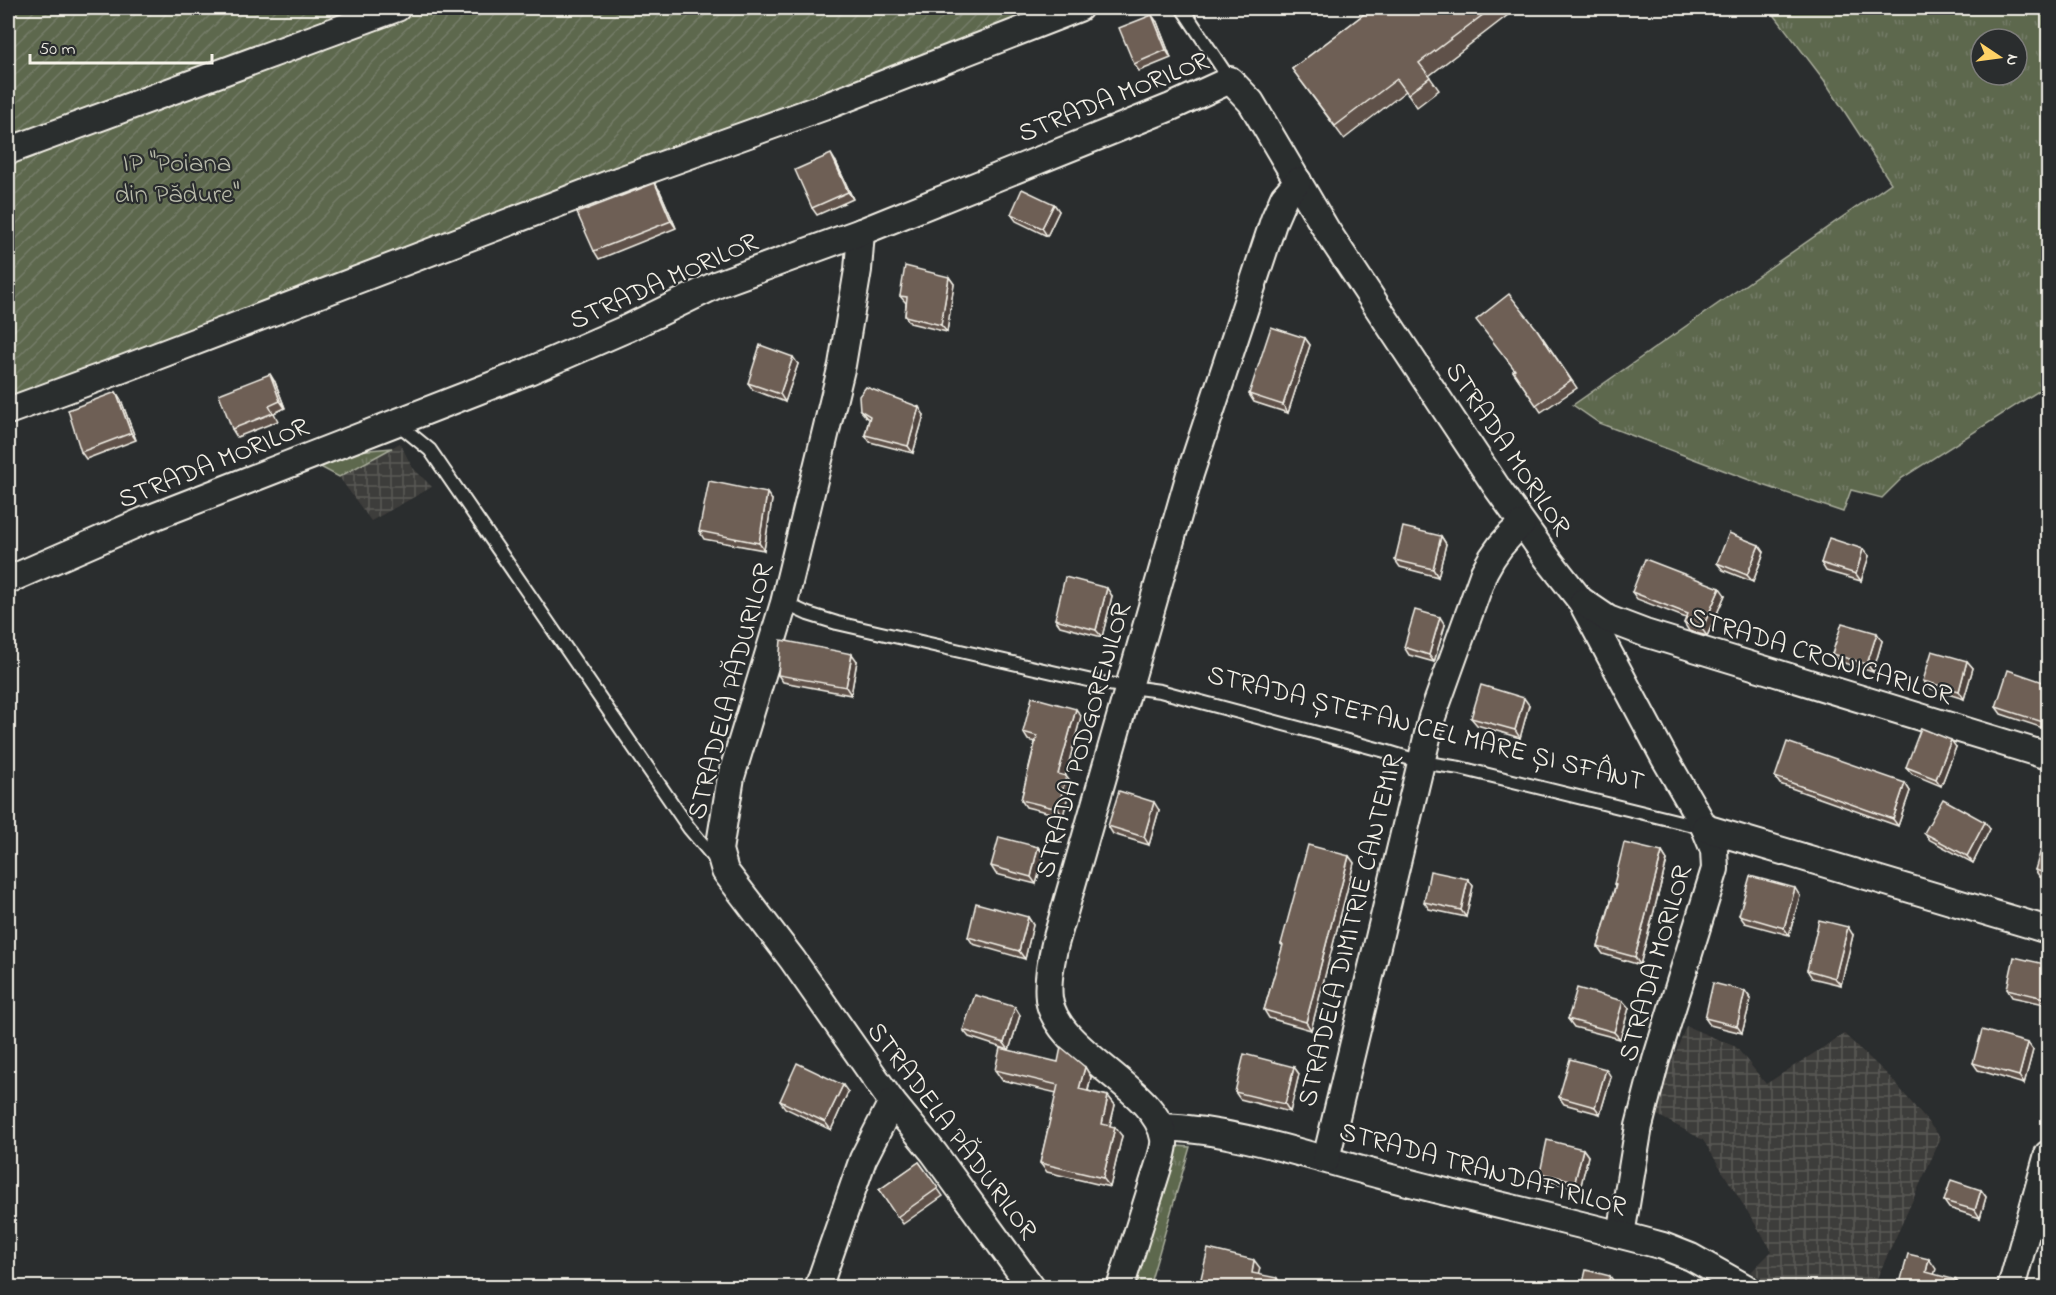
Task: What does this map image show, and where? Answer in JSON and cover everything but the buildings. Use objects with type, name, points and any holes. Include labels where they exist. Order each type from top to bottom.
[{"type":"street","points":[[8,152],[397,8]]},
{"type":"street","points":[[8,411],[609,184],[829,105],[1079,8]]},
{"type":"street","name":"STRADA MORILOR","points":[[8,580],[148,519],[540,366],[628,328],[718,284],[861,232],[1171,107],[1230,80],[1251,102],[1328,231],[1522,524],[1581,601],[1705,828],[1714,850],[1715,869],[1656,1060],[1639,1126],[1621,1235]]},
{"type":"street","name":"STRADA PODGORENILOR","points":[[1162,1127],[1148,1107],[1059,1024],[1049,1001],[1049,974],[1055,944],[1190,474],[1262,253],[1284,197],[1298,181]]},
{"type":"street","name":"STRADELA PĂDURILOR","points":[[861,232],[858,270],[842,365],[784,603],[731,777],[719,850],[725,871],[792,959],[892,1102],[934,1153],[1032,1287]]},
{"type":"street","name":"STRADELA DIMITRIE CANTEMIR","points":[[1326,1159],[1432,717],[1484,572],[1492,555],[1504,540],[1522,524]]},
{"type":"street","name":"STRADA CRONICARILOR","points":[[1581,601],[1608,619],[1645,633],[2049,756]]},
{"type":"street","name":"STRADA ȘTEFAN CEL MARE ȘI SFÂNT","points":[[1705,828],[2049,930]]},
{"type":"street","points":[[818,1287],[862,1159],[892,1102]]},
{"type":"street","points":[[1120,1287],[1161,1161],[1165,1142],[1162,1127]]},
{"type":"street","name":"STRADA TRANDAFIRILOR","points":[[1162,1127],[1194,1128],[1326,1159],[1383,1176],[1663,1246],[1691,1257],[1746,1287]]},
{"type":"street","points":[[2011,1287],[2044,1189],[2049,1154]]},
{"type":"lane","points":[[1182,8],[1230,80]]},
{"type":"lane","points":[[396,422],[430,450],[689,828],[725,871]]},
{"type":"lane","name":"STRADA ȘTEFAN CEL MARE ȘI SFÂNT","points":[[784,603],[808,615],[837,623],[1101,683],[1160,691],[1421,762],[1460,768],[1705,828]]},
{"type":"shaded area","points":[[400,443],[412,467],[432,487],[371,521],[339,477]]},
{"type":"shaded area","points":[[1686,1026],[1736,1047],[1766,1084],[1844,1034],[1891,1078],[1941,1138],[1873,1287],[1774,1287],[1751,1272],[1772,1251],[1703,1140],[1652,1112]]},
{"type":"green space","name":"IP \"Poiana din Pădure\"","points":[[8,8],[1104,8],[685,170],[125,378],[8,425]]},
{"type":"green space","points":[[1769,8],[2048,8],[2048,385],[1902,478],[1882,498],[1851,490],[1843,512],[1760,484],[1599,423],[1573,405],[1891,183],[1824,80]]},
{"type":"green space","points":[[392,448],[339,477],[315,464],[346,452]]},
{"type":"green space","points":[[1176,1146],[1190,1147],[1149,1287],[1135,1288]]}]
